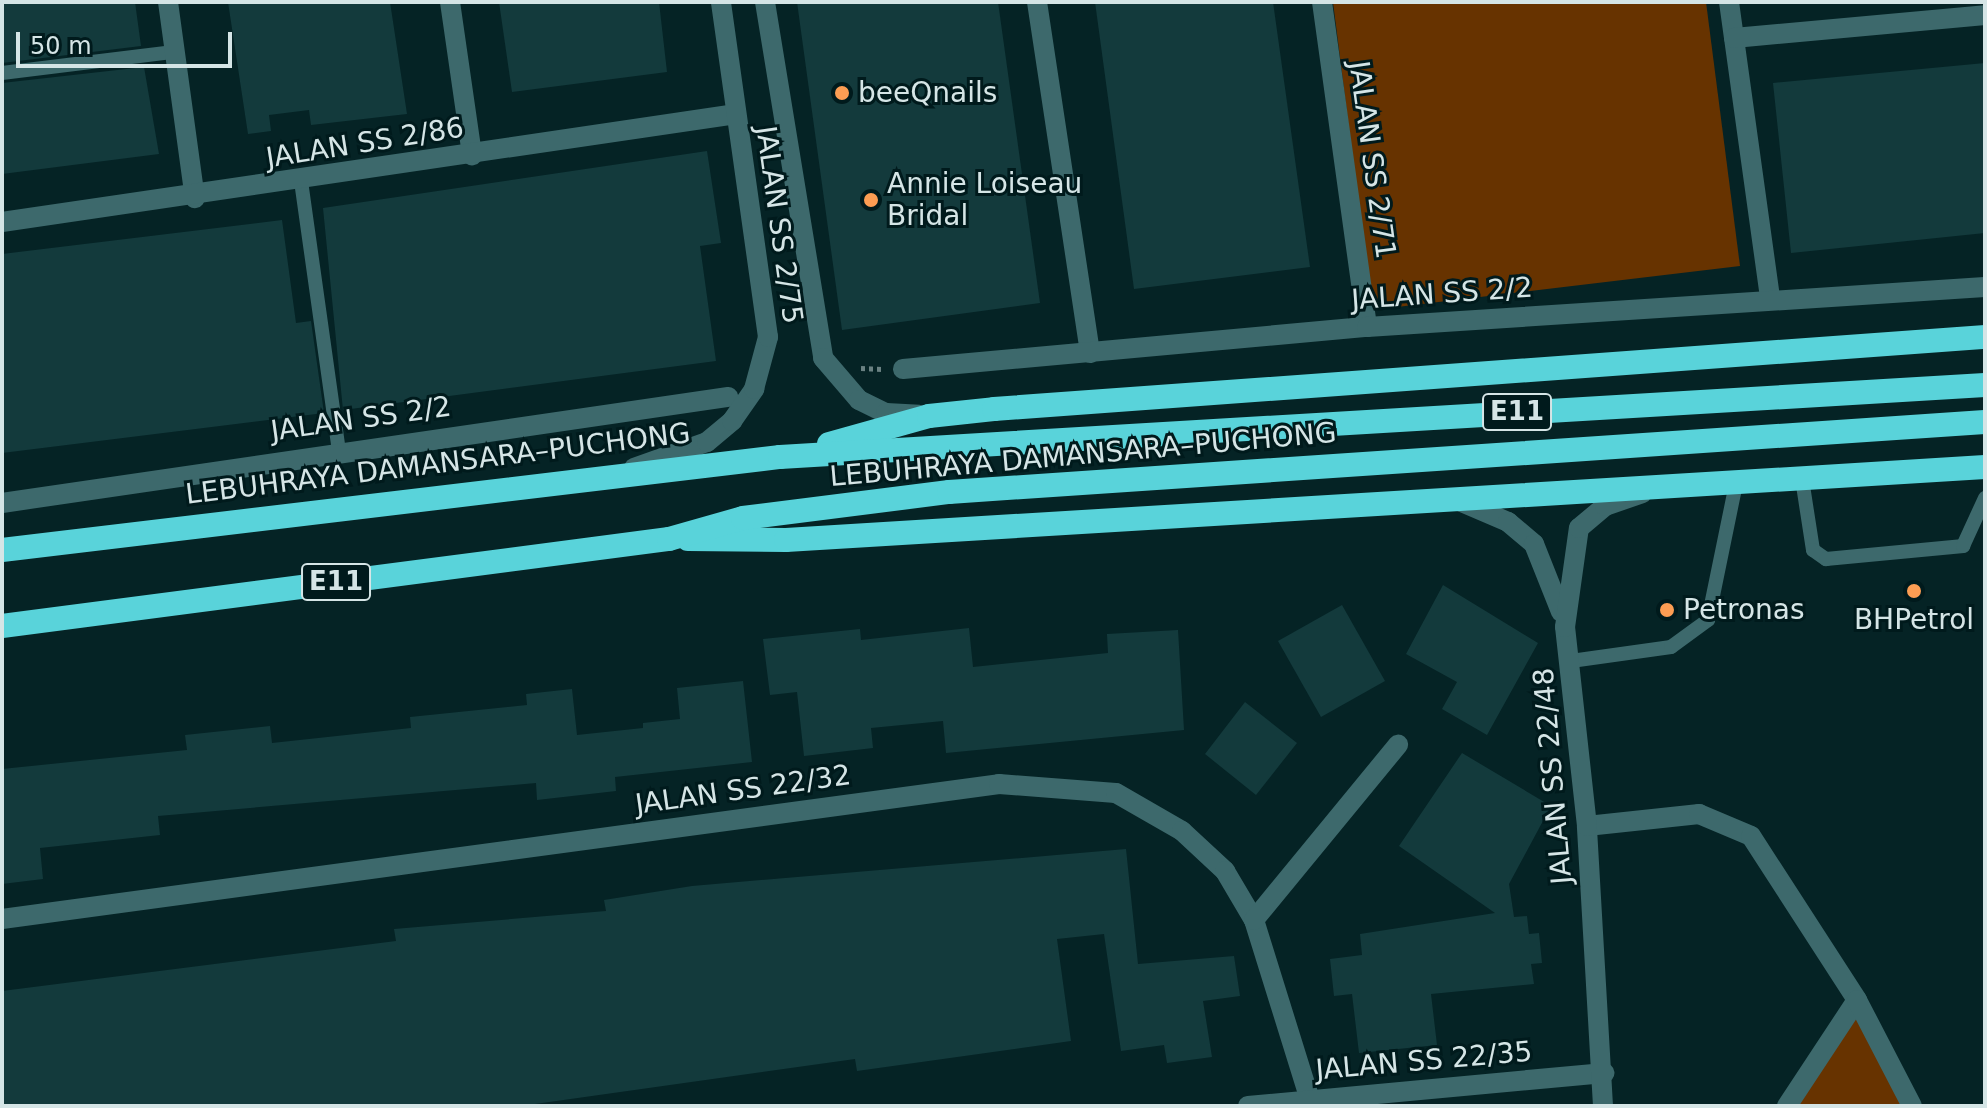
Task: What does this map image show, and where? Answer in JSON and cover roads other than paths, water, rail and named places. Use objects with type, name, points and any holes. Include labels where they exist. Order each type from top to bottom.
[{"type":"highway","points":[[780,457],[929,416],[1985,337]]},
{"type":"highway","name":"LEBUHRAYA DAMANSARA–PUCHONG","points":[[2,550],[622,472],[780,457],[1985,385]]},
{"type":"highway","name":"LEBUHRAYA DAMANSARA–PUCHONG","points":[[2,626],[669,539],[811,508],[1055,482],[1985,422]]},
{"type":"highway","points":[[669,539],[786,540],[1985,467]]},
{"type":"street","points":[[168,2],[195,198]]},
{"type":"street","points":[[450,2],[472,155]]},
{"type":"street","name":"JALAN SS 2/75","points":[[622,472],[707,442],[754,389],[768,337],[721,2]]},
{"type":"street","name":"JALAN SS 2/75","points":[[765,2],[823,358],[859,400],[886,413],[929,416]]},
{"type":"street","points":[[1037,2],[1090,353]]},
{"type":"street","name":"JALAN SS 2/71","points":[[1322,2],[1367,327]]},
{"type":"street","points":[[1729,2],[1770,299]]},
{"type":"street","points":[[1734,38],[1985,15]]},
{"type":"street","name":"JALAN SS 2/86","points":[[2,222],[195,198],[736,114]]},
{"type":"street","name":"JALAN SS 2/2","points":[[903,369],[1367,327],[1985,287]]},
{"type":"street","name":"JALAN SS 2/2","points":[[2,503],[339,450],[728,397]]},
{"type":"street","name":"JALAN SS 22/48","points":[[1603,1106],[1604,1073],[1587,826],[1565,627],[1579,528],[1605,506],[1653,489]]},
{"type":"street","points":[[1450,498],[1508,522],[1534,544],[1549,568],[1565,627]]},
{"type":"street","points":[[1254,920],[1398,745]]},
{"type":"street","name":"JALAN SS 22/32","points":[[2,919],[999,784],[1116,793],[1182,831],[1225,871],[1254,920],[1310,1100]]},
{"type":"street","points":[[1587,826],[1699,814],[1751,836],[1857,1000],[1912,1106]]},
{"type":"street","points":[[1787,1106],[1857,1000]]},
{"type":"street","name":"JALAN SS 22/35","points":[[1248,1106],[1310,1100],[1400,1099],[1604,1073]]},
{"type":"lane","points":[[2,73],[174,52]]},
{"type":"lane","points":[[301,181],[339,450]]},
{"type":"lane","points":[[1802,479],[1813,550],[1826,559],[1963,546],[1985,498]]},
{"type":"lane","points":[[1571,661],[1671,647],[1708,620],[1736,483]]},
{"type":"place","name":"beeQnails","points":[[842,93]]},
{"type":"place","name":"Annie Loiseau Bridal","points":[[871,200]]},
{"type":"place","name":"BHPetrol","points":[[1914,591]]},
{"type":"place","name":"Petronas","points":[[1667,610]]}]
